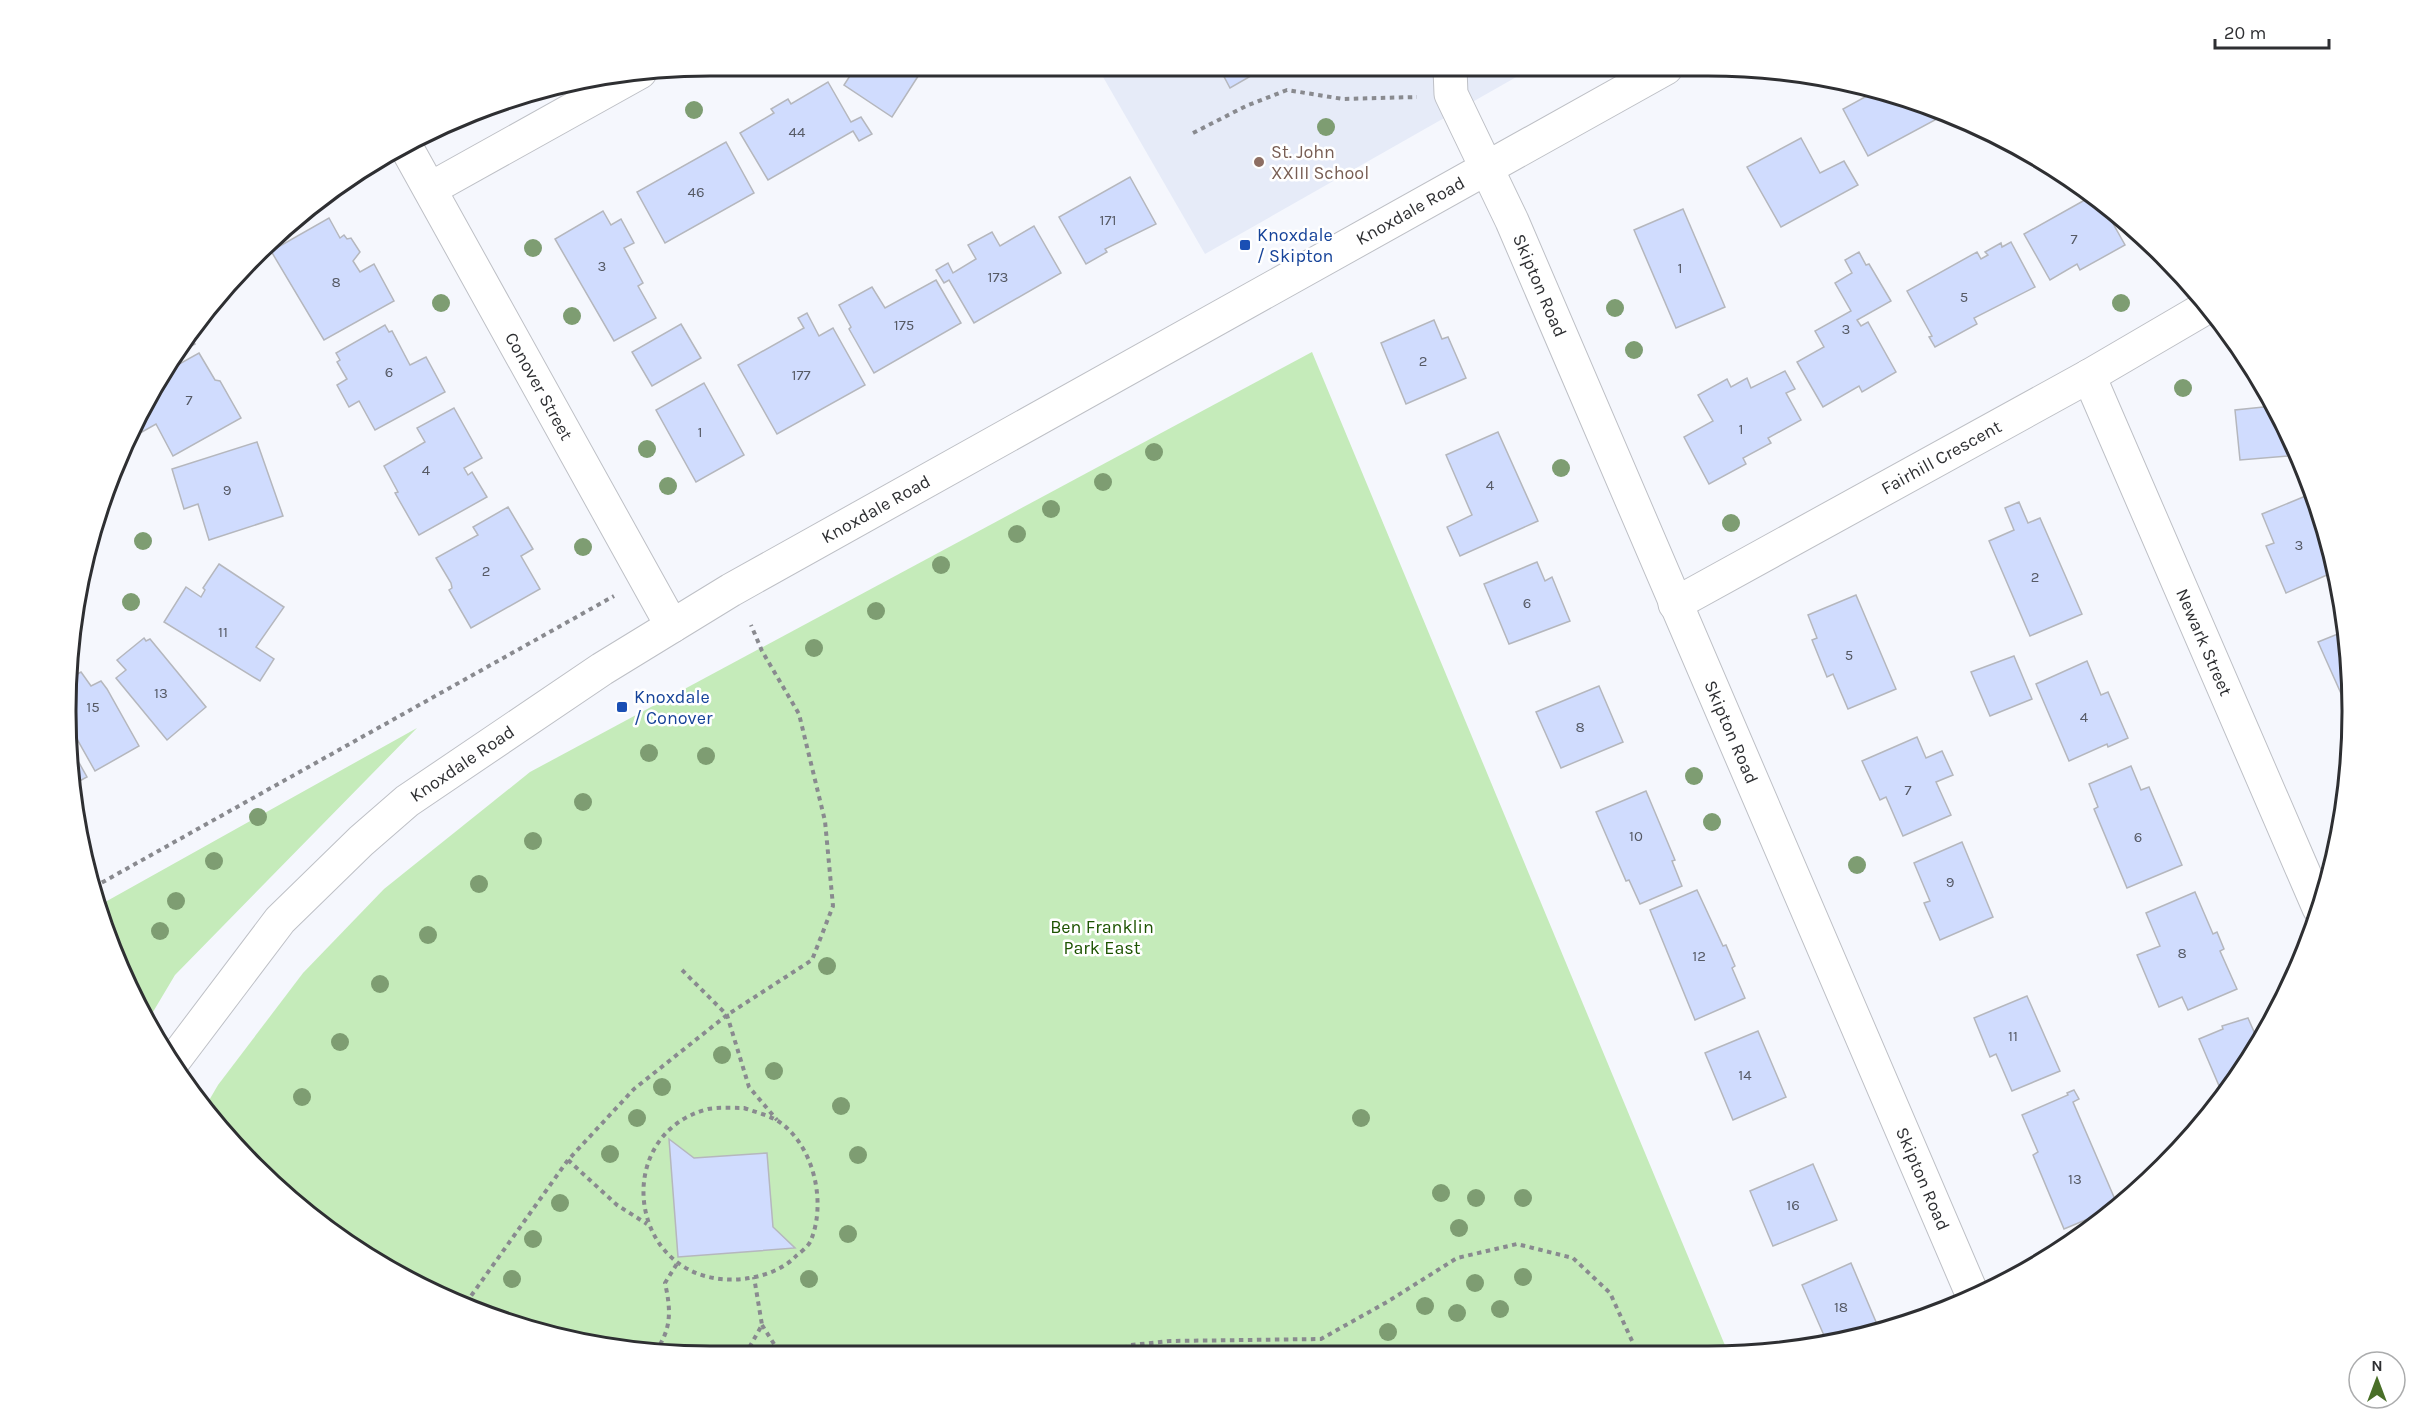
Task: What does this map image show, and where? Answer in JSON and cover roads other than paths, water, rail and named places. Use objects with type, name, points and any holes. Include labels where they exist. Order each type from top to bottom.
[{"type":"street","name":"Knoxdale Road","points":[[178,1055],[280,920],[361,841],[407,801],[602,669],[730,590],[1652,76]]},
{"type":"street","name":"Skipton Road","points":[[1450,81],[1486,170],[1512,221],[1970,1289]]},
{"type":"street","points":[[430,189],[619,83]]},
{"type":"street","name":"Conover Street","points":[[410,153],[672,626]]},
{"type":"street","name":"Fairhill Crescent","points":[[1675,604],[2089,376],[2200,311]]},
{"type":"street","name":"Newark Street","points":[[2089,376],[2314,897]]},
{"type":"place","name":"St. John XXIII School","points":[[1259,162]]},
{"type":"place","name":"Knoxdale / Skipton","points":[[1245,245]]},
{"type":"place","name":"Knoxdale / Conover","points":[[622,707]]},
{"type":"park label","name":"Ben Franklin Park East","points":[[1102,937]]}]
